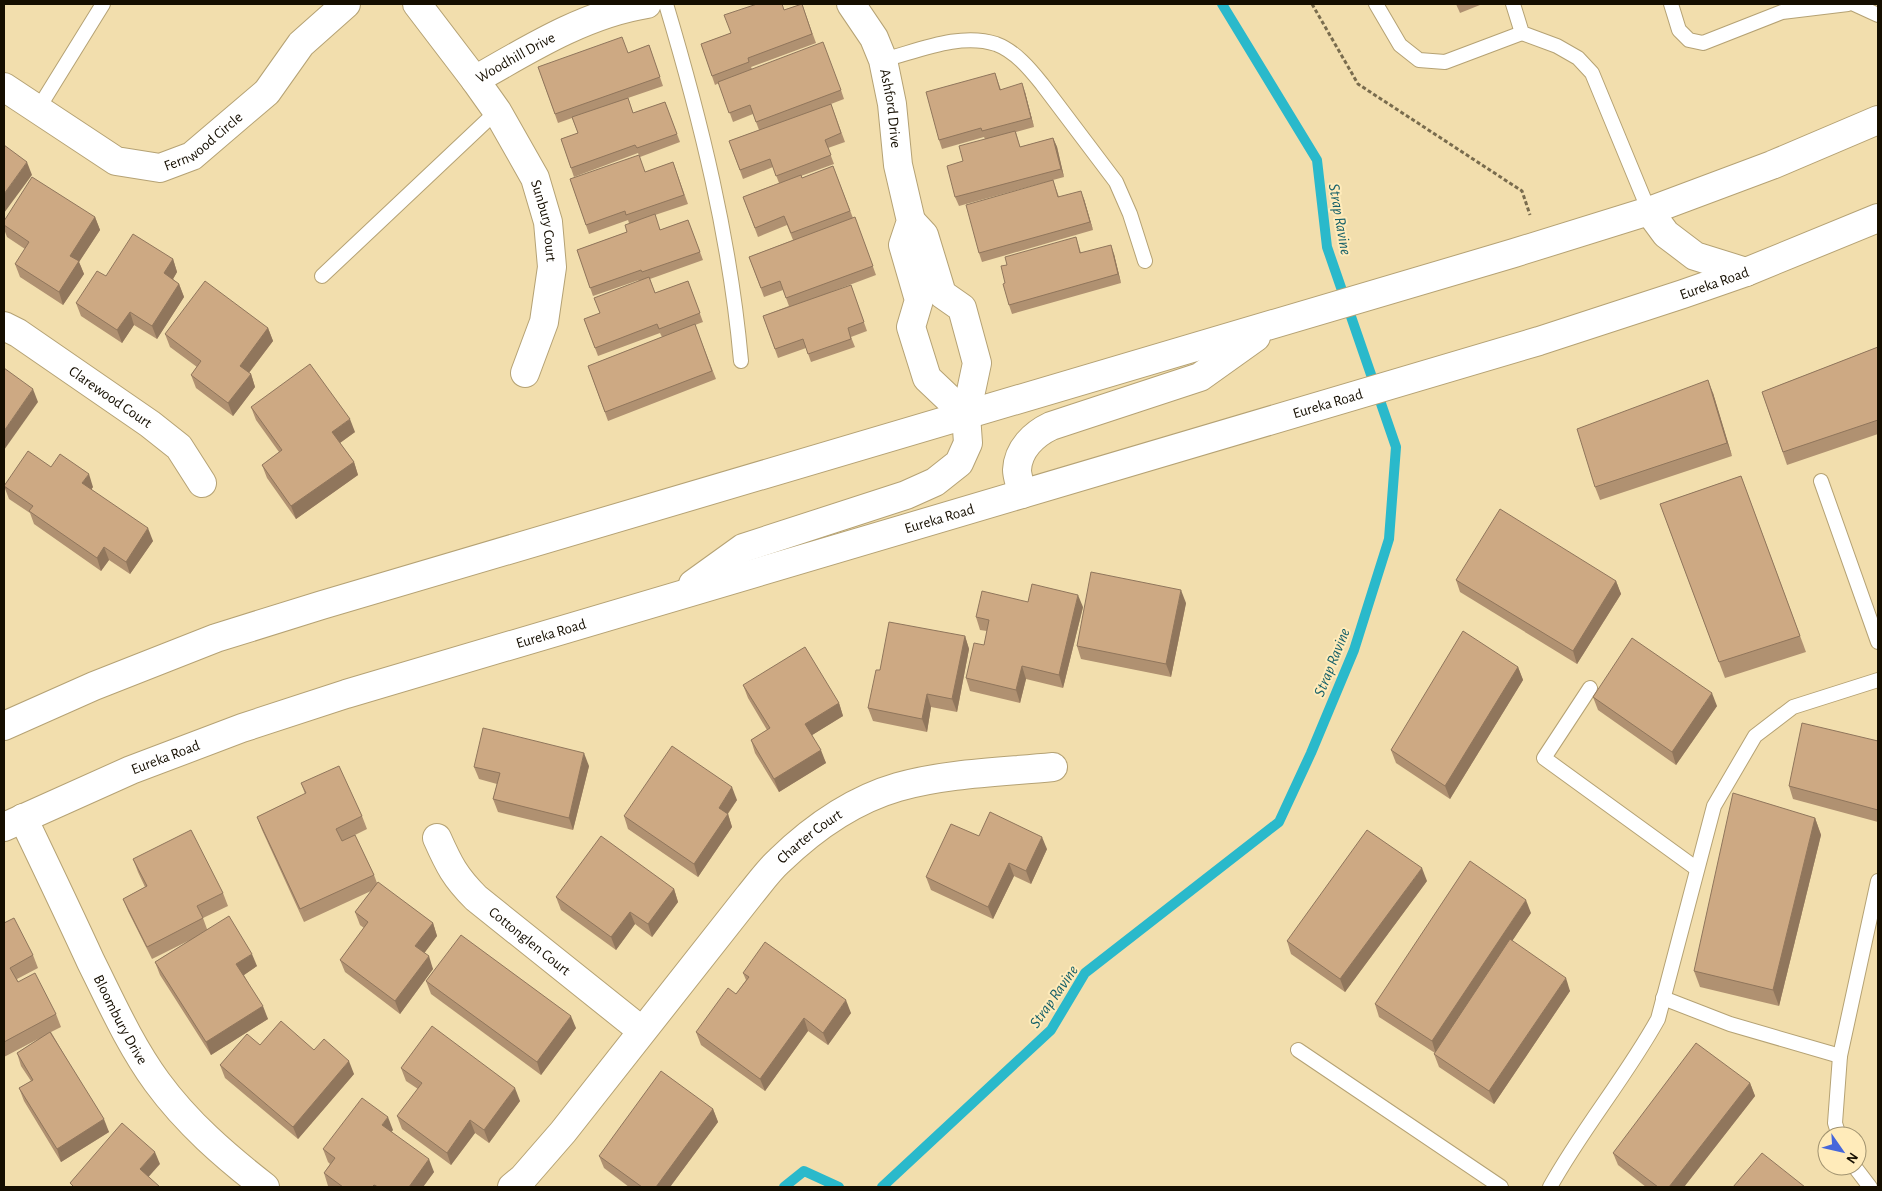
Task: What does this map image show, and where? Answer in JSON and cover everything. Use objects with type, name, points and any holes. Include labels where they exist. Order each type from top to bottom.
[{"type":"main road","name":"Fernwood Circle","points":[[4,87],[116,160],[160,168],[192,156],[267,92],[301,44],[346,4]]},
{"type":"main road","name":"Woodhill Drive","points":[[417,4],[475,80],[553,35],[633,5]]},
{"type":"main road","name":"Ashford Drive","points":[[852,4],[874,38],[883,60],[892,104],[898,166],[911,221],[924,235],[930,297]]},
{"type":"main road","name":"Sunbury Court","points":[[475,80],[497,111],[535,178],[548,222],[552,267],[544,322],[526,374]]},
{"type":"main road","points":[[4,726],[94,686],[216,638],[1438,276],[1649,211],[1772,165],[1878,120]]},
{"type":"main road","points":[[1649,211],[1666,234],[1695,256],[1746,272]]},
{"type":"main road","name":"Eureka Road","points":[[13,823],[131,770],[242,728],[356,691],[1460,364],[1674,297],[1746,272],[1878,218]]},
{"type":"main road","points":[[675,597],[743,548],[906,495],[935,482],[959,463],[968,443],[966,415],[977,363],[962,308],[930,297],[911,327],[927,378],[966,415]]},
{"type":"main road","points":[[1022,494],[1017,469],[1024,449],[1040,431],[1050,426],[1200,377],[1273,324]]},
{"type":"main road","name":"Clarewood Court","points":[[4,326],[165,435],[179,447],[202,483]]},
{"type":"main road","name":"Charter Court","points":[[512,1187],[523,1178],[563,1132],[641,1030],[773,868],[818,828],[859,802],[898,787],[944,778],[1053,767]]},
{"type":"main road","name":"Bloombury Drive","points":[[13,823],[132,1043],[157,1081],[191,1123],[227,1158],[265,1187]]},
{"type":"main road","name":"Cottonglen Court","points":[[437,838],[458,880],[476,898],[641,1030]]},
{"type":"lane","points":[[38,109],[103,4]]},
{"type":"lane","points":[[666,4],[684,64],[715,186],[738,318],[741,361]]},
{"type":"lane","points":[[1376,4],[1400,44],[1419,60],[1445,62],[1522,33],[1557,46],[1578,58],[1592,73],[1649,211]]},
{"type":"lane","points":[[1513,4],[1522,33]]},
{"type":"lane","points":[[1671,4],[1680,30],[1689,40],[1703,43],[1782,12],[1848,4]]},
{"type":"lane","points":[[1854,4],[1878,15]]},
{"type":"lane","points":[[883,60],[954,41],[970,40],[997,45],[1018,59],[1030,69],[1042,84],[1116,182],[1130,214],[1145,261]]},
{"type":"lane","points":[[322,276],[497,111]]},
{"type":"lane","points":[[1821,481],[1878,642]]},
{"type":"lane","points":[[1550,1187],[1568,1156],[1645,1042],[1658,1019],[1714,806],[1755,736],[1793,707],[1878,680]]},
{"type":"lane","points":[[1590,688],[1544,758],[1697,869]]},
{"type":"lane","points":[[1836,1126],[1840,1056],[1878,881]]},
{"type":"lane","points":[[1663,998],[1730,1024],[1840,1056]]},
{"type":"lane","points":[[1298,1050],[1502,1187]]},
{"type":"lane","points":[[1862,1176],[1870,1187]]},
{"type":"path","points":[[1312,4],[1358,84],[1522,191],[1540,244]]},
{"type":"building","points":[[757,4],[782,4],[784,10],[802,4],[812,34],[748,58],[749,62],[712,76],[701,44],[731,33],[724,15]]},
{"type":"building","points":[[622,37],[628,53],[649,45],[660,77],[555,114],[538,67]]},
{"type":"building","points":[[823,42],[841,90],[756,122],[750,105],[729,113],[718,82]]},
{"type":"building","points":[[995,73],[1000,90],[1022,83],[1031,118],[982,131],[981,128],[939,140],[926,92]]},
{"type":"building","points":[[628,98],[633,113],[665,102],[677,134],[637,148],[635,145],[571,168],[561,139],[578,133],[572,117]]},
{"type":"building","points":[[831,104],[841,133],[825,140],[831,155],[776,176],[770,159],[740,170],[729,141]]},
{"type":"building","points":[[1015,131],[1020,147],[1053,138],[1061,169],[955,197],[947,166],[963,161],[959,146]]},
{"type":"building","points":[[4,145],[27,162],[4,194]]},
{"type":"building","points":[[639,155],[645,172],[673,162],[684,195],[626,215],[625,211],[586,225],[570,179]]},
{"type":"building","points":[[833,166],[850,211],[791,233],[784,216],[755,228],[743,197],[801,175],[802,178]]},
{"type":"building","points":[[32,177],[95,217],[70,256],[79,261],[59,292],[15,264],[29,242],[4,225],[4,221]]},
{"type":"building","points":[[1053,180],[1058,197],[1081,191],[1090,222],[979,253],[966,205]]},
{"type":"building","points":[[655,214],[660,230],[688,220],[700,252],[590,288],[577,250],[627,232],[625,225]]},
{"type":"building","points":[[855,217],[873,266],[786,298],[780,281],[761,288],[749,257]]},
{"type":"building","points":[[133,234],[173,259],[164,273],[179,284],[152,326],[130,312],[117,330],[76,303],[97,271],[106,276]]},
{"type":"building","points":[[1076,237],[1080,253],[1111,245],[1118,274],[1009,305],[1003,284],[1005,283],[1001,266],[1007,265],[1005,257]]},
{"type":"building","points":[[649,277],[655,293],[688,281],[700,313],[659,329],[657,324],[595,348],[584,319],[600,313],[594,298]]},
{"type":"building","points":[[205,281],[268,328],[240,366],[251,374],[228,403],[191,375],[201,361],[165,334]]},
{"type":"building","points":[[851,285],[864,322],[848,328],[851,339],[808,354],[803,339],[775,349],[763,316]]},
{"type":"building","points":[[695,324],[712,371],[605,412],[588,366]]},
{"type":"building","points":[[1878,347],[1878,420],[1783,452],[1762,392]]},
{"type":"building","points":[[310,364],[350,419],[332,432],[354,462],[291,506],[262,465],[282,450],[251,407]]},
{"type":"building","points":[[4,368],[33,389],[4,431]]},
{"type":"building","points":[[1708,380],[1727,443],[1595,487],[1577,429]]},
{"type":"building","points":[[28,451],[51,467],[60,454],[89,474],[82,483],[148,528],[126,562],[104,547],[97,558],[29,511],[33,506],[4,486]]},
{"type":"building","points":[[1741,476],[1800,636],[1719,662],[1660,504]]},
{"type":"building","points":[[1500,509],[1616,581],[1573,651],[1456,580]]},
{"type":"building","points":[[1091,572],[1181,590],[1166,664],[1077,646]]},
{"type":"building","points":[[1032,584],[1078,595],[1059,675],[1022,666],[1016,690],[966,678],[974,643],[984,645],[989,620],[976,617],[982,591],[1028,602]]},
{"type":"building","points":[[889,622],[965,636],[952,699],[927,694],[922,719],[868,708],[876,670],[880,670]]},
{"type":"building","points":[[1463,631],[1518,667],[1445,786],[1391,750]]},
{"type":"building","points":[[1632,638],[1712,693],[1672,752],[1593,697]]},
{"type":"building","points":[[805,647],[839,703],[805,724],[821,750],[774,779],[751,740],[770,728],[743,685]]},
{"type":"building","points":[[1802,723],[1878,741],[1878,810],[1789,786]]},
{"type":"building","points":[[483,728],[584,753],[569,818],[493,799],[500,773],[474,767]]},
{"type":"building","points":[[672,746],[732,787],[719,808],[728,814],[694,864],[624,816]]},
{"type":"building","points":[[339,766],[362,816],[336,829],[342,841],[355,835],[374,875],[300,909],[257,817],[306,793],[301,783]]},
{"type":"building","points":[[1733,793],[1815,818],[1773,990],[1694,971]]},
{"type":"building","points":[[990,812],[1042,837],[1026,871],[1009,863],[988,907],[926,877],[951,824],[979,836]]},
{"type":"building","points":[[191,830],[223,893],[197,906],[203,918],[147,947],[123,899],[147,886],[133,859]]},
{"type":"building","points":[[1367,830],[1422,868],[1340,979],[1287,941]]},
{"type":"building","points":[[601,836],[674,889],[648,924],[630,912],[611,937],[556,897]]},
{"type":"building","points":[[1470,861],[1526,900],[1432,1041],[1375,1004]]},
{"type":"building","points":[[378,882],[433,923],[415,946],[429,956],[395,1001],[340,960],[368,922],[355,912]]},
{"type":"building","points":[[229,916],[252,954],[236,964],[263,1006],[206,1042],[155,962]]},
{"type":"building","points":[[14,918],[33,955],[10,968],[18,982],[35,973],[56,1014],[4,1042],[4,923]]},
{"type":"building","points":[[461,935],[571,1016],[537,1062],[426,981]]},
{"type":"building","points":[[1510,939],[1566,978],[1489,1091],[1434,1054]]},
{"type":"building","points":[[765,942],[846,1000],[823,1033],[804,1018],[760,1079],[696,1032],[728,988],[736,994],[749,977],[743,973]]},
{"type":"building","points":[[281,1021],[314,1050],[324,1039],[349,1061],[293,1127],[220,1065],[247,1034],[260,1045]]},
{"type":"building","points":[[432,1026],[515,1088],[484,1130],[470,1120],[447,1153],[397,1116],[422,1083],[401,1068]]},
{"type":"building","points":[[50,1032],[104,1119],[57,1149],[19,1088],[33,1080],[17,1053]]},
{"type":"building","points":[[1696,1043],[1750,1083],[1669,1187],[1658,1187],[1613,1153]]},
{"type":"building","points":[[661,1071],[713,1109],[656,1187],[642,1187],[599,1156]]},
{"type":"building","points":[[362,1098],[388,1117],[382,1125],[429,1159],[409,1187],[378,1187],[374,1185],[372,1187],[343,1187],[324,1173],[335,1158],[323,1149]]},
{"type":"building","points":[[122,1123],[155,1152],[140,1169],[160,1187],[74,1187],[70,1183]]},
{"type":"building","points":[[1762,1153],[1805,1187],[1733,1187]]},
{"type":"waterway","name":"Strap Ravine","points":[[882,1187],[1051,1030],[1085,973],[1279,822],[1311,753],[1354,650],[1389,539],[1396,447],[1327,247],[1317,160],[1222,4]]},
{"type":"waterway","name":"Strap Ravine","points":[[784,1187],[804,1171],[839,1187]]}]
